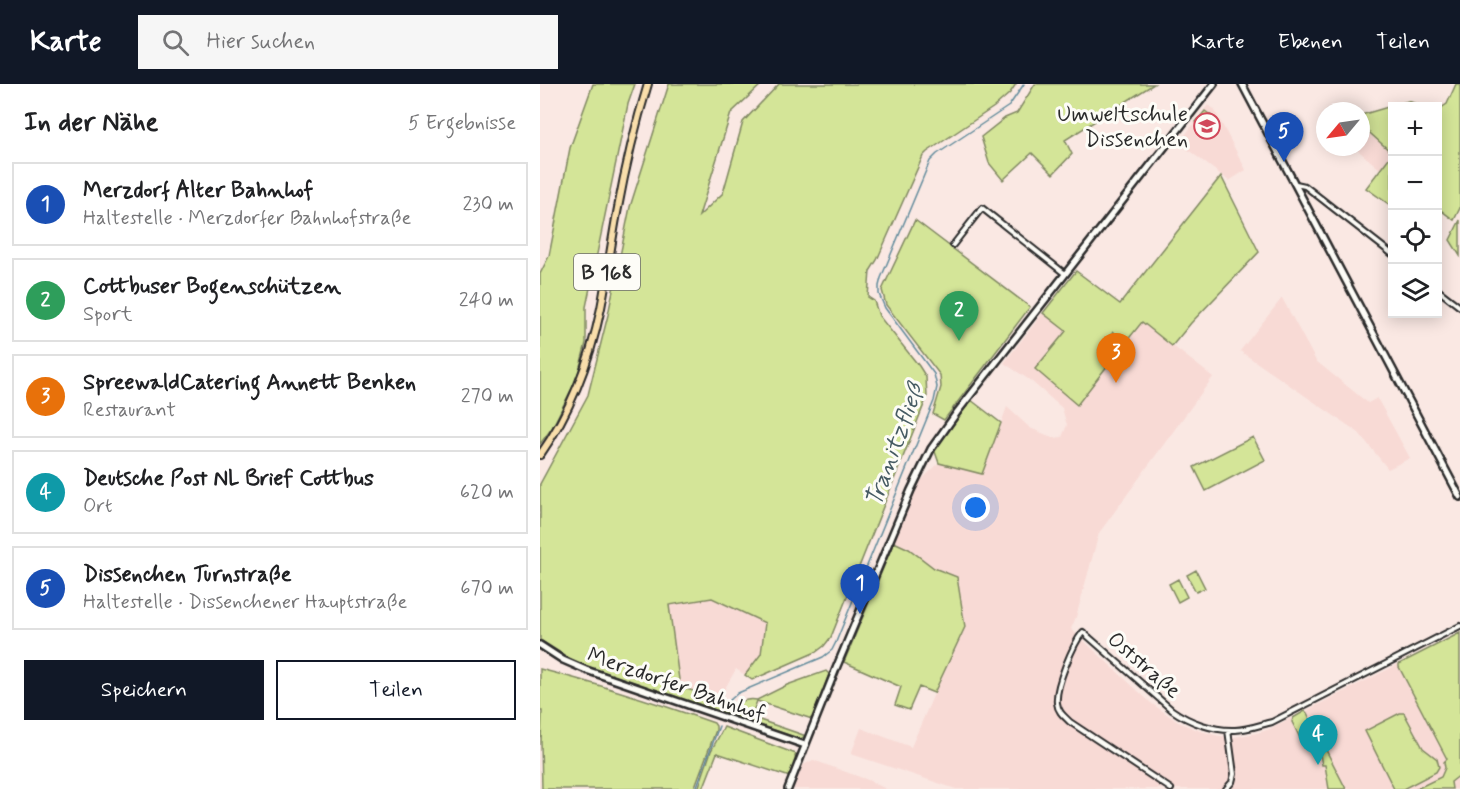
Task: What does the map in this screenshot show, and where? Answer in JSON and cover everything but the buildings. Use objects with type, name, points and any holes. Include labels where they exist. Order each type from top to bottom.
[{"type":"main road","name":"B 168","points":[[540,455],[565,414],[582,375],[601,309],[630,148],[648,84]]},
{"type":"street","points":[[788,789],[905,506],[931,449],[1064,273],[1214,84]]},
{"type":"street","points":[[1242,84],[1460,497]]},
{"type":"street","points":[[1296,184],[1305,186],[1388,251]]},
{"type":"street","points":[[953,245],[982,208],[1064,273]]},
{"type":"street","points":[[1442,294],[1460,307]]},
{"type":"street","name":"Oststraße","points":[[1171,789],[1071,722],[1059,710],[1057,696],[1068,658],[1083,632],[1183,718],[1234,731],[1272,722],[1460,626]]},
{"type":"street","name":"Merzdorfer Bahnhof","points":[[540,645],[586,670],[806,745]]},
{"type":"street","points":[[1226,789],[1232,782],[1234,774],[1228,730]]},
{"type":"shaded area","name":"Umweltschule Dissenchen","points":[[1208,105],[1214,109],[1246,170],[1229,181],[1179,143]]},
{"type":"shaded area","points":[[1370,133],[1388,149],[1388,159],[1381,170],[1365,156],[1370,156]]},
{"type":"shaded area","points":[[1282,298],[1316,361],[1368,403],[1377,398],[1410,458],[1388,469],[1359,433],[1240,351]]},
{"type":"shaded area","points":[[1043,313],[1066,330],[1077,405],[1142,322],[1213,377],[1099,533],[1071,629],[1151,703],[1178,722],[1219,736],[1235,737],[1270,729],[1460,633],[1460,789],[956,789],[851,754],[861,728],[911,747],[965,627],[957,577],[934,568],[909,549],[894,542],[915,486],[939,463],[982,474],[1007,407],[1030,428],[1054,438],[1062,437],[1067,425],[1062,408],[1031,381],[1004,363]]},
{"type":"shaded area","points":[[712,598],[765,623],[761,654],[745,675],[736,669],[719,699],[680,687],[669,605]]},
{"type":"shaded area","points":[[813,760],[886,789],[793,789],[803,765]]},
{"type":"green space","points":[[593,84],[635,84],[628,104],[586,307],[586,343],[577,378],[552,428],[540,444],[540,274],[549,256],[570,148]]},
{"type":"green space","points":[[669,84],[762,84],[731,113],[699,216],[723,193],[743,122],[779,84],[1016,84],[1010,93],[994,107],[923,156],[870,271],[868,297],[874,301],[879,316],[926,377],[927,397],[831,637],[816,652],[752,680],[745,675],[761,654],[765,623],[712,598],[669,605],[680,687],[719,699],[724,708],[729,709],[746,700],[757,700],[787,685],[826,671],[829,674],[812,719],[757,701],[751,717],[806,736],[800,739],[577,663],[540,640],[540,484],[588,395],[608,315],[630,207]]},
{"type":"green space","points":[[1035,84],[1154,84],[1065,140],[1072,154],[1053,174],[1032,153],[1003,180],[989,163],[981,137],[1005,118],[1017,113]]},
{"type":"green space","points":[[1456,84],[1460,84],[1460,208],[1454,220],[1442,211],[1442,107],[1447,104]]},
{"type":"green space","points":[[1388,107],[1388,149],[1370,133],[1370,112]]},
{"type":"green space","points":[[1205,111],[1217,120],[1208,132],[1196,122]]},
{"type":"green space","points":[[1388,159],[1388,204],[1366,188]]},
{"type":"green space","points":[[1221,176],[1259,252],[1172,346],[1142,322],[1126,342],[1113,332],[1099,350],[1111,361],[1077,405],[1035,369],[1066,331],[1043,313],[1076,271],[1120,304]]},
{"type":"green space","points":[[915,220],[1030,307],[944,420],[933,414],[941,387],[940,375],[886,305],[882,290]]},
{"type":"green space","points":[[1460,220],[1460,256],[1450,240]]},
{"type":"green space","points":[[971,400],[1001,423],[982,474],[939,463],[934,449]]},
{"type":"green space","points":[[1253,437],[1265,460],[1206,491],[1194,467]]},
{"type":"green space","points":[[894,542],[909,549],[934,568],[957,577],[965,627],[934,693],[919,687],[909,710],[895,705],[901,687],[844,662]]},
{"type":"green space","points":[[1196,570],[1205,588],[1196,592],[1187,575]]},
{"type":"green space","points":[[1178,579],[1187,597],[1178,602],[1169,584]]},
{"type":"green space","points":[[1460,633],[1460,775],[1451,782],[1452,789],[1416,789],[1441,777],[1445,768],[1444,762],[1447,759],[1399,664]]},
{"type":"green space","points":[[540,669],[628,694],[714,723],[716,730],[694,789],[542,789]]},
{"type":"green space","points":[[1305,711],[1346,789],[1329,789],[1325,765],[1322,765],[1318,744],[1303,744],[1292,722],[1293,718]]},
{"type":"green space","points":[[1404,713],[1423,748],[1437,759],[1439,767],[1436,772],[1403,789],[1394,789],[1365,731]]},
{"type":"green space","points":[[724,727],[796,754],[790,777],[717,753],[703,789],[698,789],[711,751]]},
{"type":"waterway","name":"Tranitzfließ","points":[[726,708],[730,700],[738,693],[823,657],[832,650],[836,642],[934,401],[937,387],[934,374],[885,308],[879,294],[881,278],[930,161],[1009,106],[1024,84]]},
{"type":"waterway","name":"Tranitzfließ","points":[[696,789],[719,726]]},
{"type":"place","name":"Umweltschule Dissenchen","points":[[1207,126]]},
{"type":"place","name":"Dissenchen Turnstraße","points":[[1284,162]]},
{"type":"place","name":"Cottbuser Bogenschützen","points":[[959,341]]},
{"type":"place","name":"SpreewaldCatering Annett Benken","points":[[1116,383]]},
{"type":"place","name":"Merzdorf Alter Bahnhof","points":[[860,614]]},
{"type":"place","name":"Deutsche Post NL Brief Cottbus","points":[[1318,765]]}]
